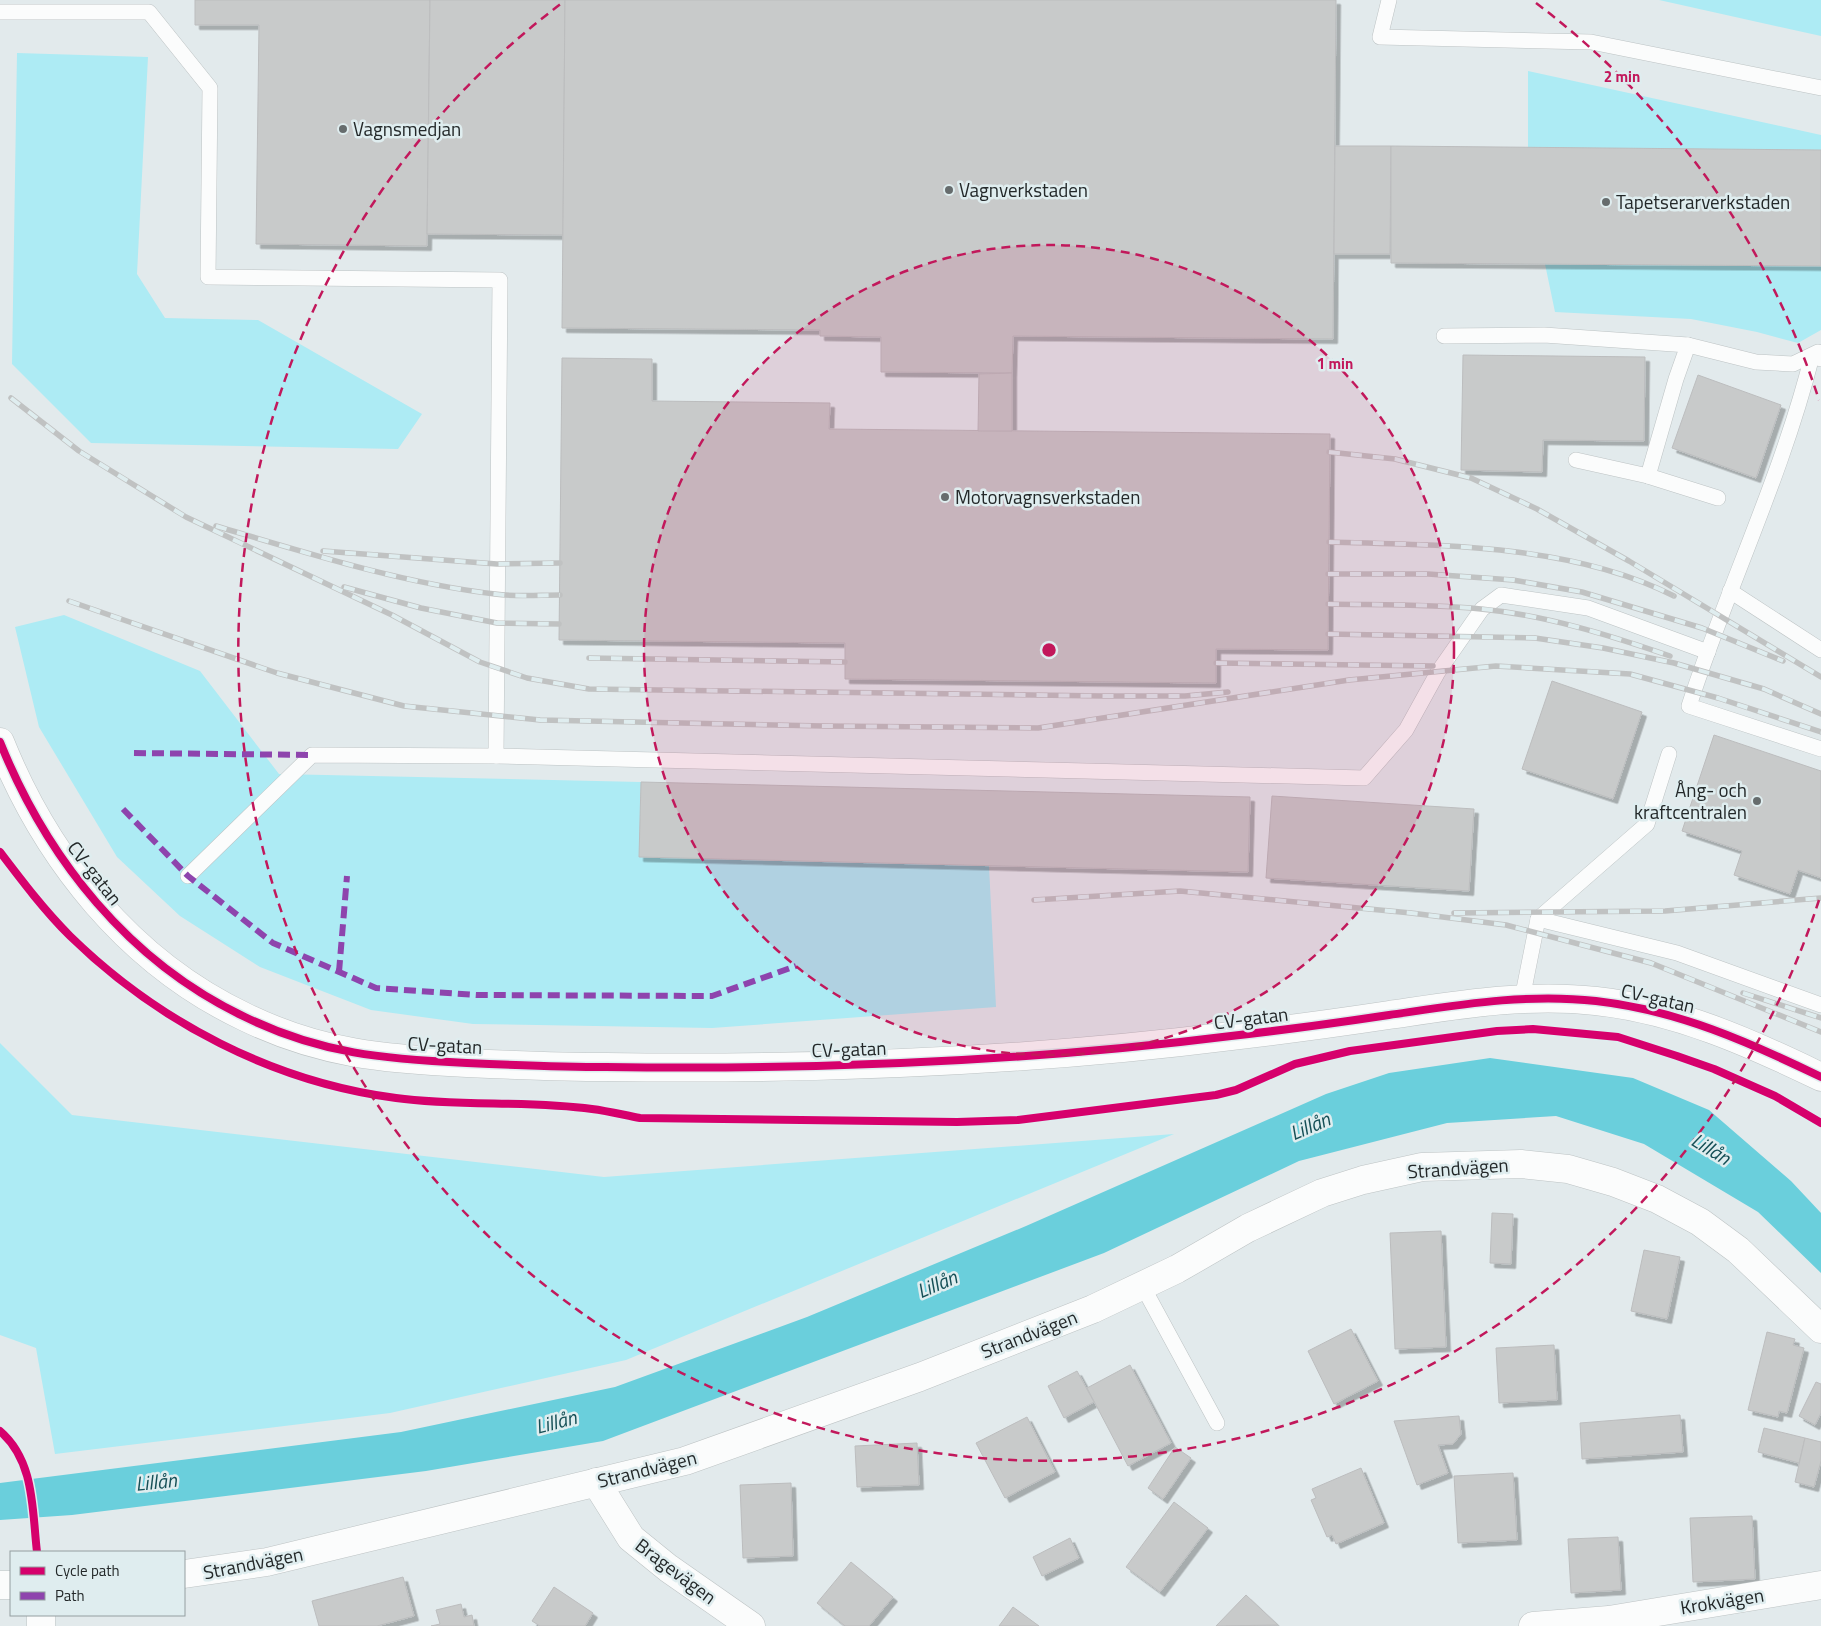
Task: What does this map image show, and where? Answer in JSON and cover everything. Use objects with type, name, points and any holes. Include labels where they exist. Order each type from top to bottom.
[{"type":"street","name":"CV-gatan","points":[[0,742],[25,794],[61,858],[99,907],[136,944],[170,972],[206,996],[244,1017],[285,1034],[348,1052],[390,1059],[545,1066],[750,1067],[950,1061],[1198,1041],[1476,1002],[1522,999],[1596,1001],[1670,1015],[1734,1037],[1821,1077]]},
{"type":"street","name":"Strandvägen","points":[[185,1574],[267,1562],[685,1461],[920,1377],[1093,1309],[1177,1269],[1248,1228],[1322,1193],[1363,1180],[1422,1167],[1522,1164],[1568,1169],[1613,1182],[1657,1199],[1700,1222],[1738,1250],[1821,1329]]},
{"type":"street","name":"Bragevägen","points":[[596,1482],[631,1538],[668,1568],[751,1626]]},
{"type":"street","name":"Krokvägen","points":[[1533,1626],[1609,1620],[1821,1585]]},
{"type":"lane","points":[[1389,0],[1380,37],[1591,42],[1821,88]]},
{"type":"lane","points":[[0,12],[149,12],[210,88],[208,277],[500,280],[496,756]]},
{"type":"lane","points":[[1444,336],[1544,336],[1688,345],[1756,362],[1793,364],[1818,355]]},
{"type":"lane","points":[[1648,476],[1676,379],[1688,345]]},
{"type":"lane","points":[[1818,355],[1730,591],[1690,706],[1821,749]]},
{"type":"lane","points":[[1576,460],[1648,476],[1718,498]]},
{"type":"lane","points":[[1730,591],[1821,650]]},
{"type":"lane","points":[[188,876],[312,755],[496,756],[1364,778],[1406,730],[1438,672],[1482,609],[1501,595],[1588,608],[1708,652]]},
{"type":"lane","points":[[1522,999],[1538,919],[1647,824],[1668,754]]},
{"type":"lane","points":[[1538,919],[1677,953],[1821,1005]]},
{"type":"lane","points":[[1142,1285],[1217,1423]]},
{"type":"shaded area","points":[[1659,0],[1821,0],[1821,36]]},
{"type":"shaded area","points":[[17,53],[148,57],[137,274],[165,318],[258,320],[422,414],[398,449],[91,443],[12,364]]},
{"type":"shaded area","points":[[1528,71],[1821,135],[1821,150],[1528,148]]},
{"type":"shaded area","points":[[1545,264],[1821,266],[1821,330],[1798,343],[1757,332],[1691,319],[1555,312]]},
{"type":"shaded area","points":[[64,615],[200,671],[279,774],[641,782],[640,857],[989,866],[996,1007],[712,1028],[473,1024],[371,1010],[260,967],[180,916],[117,857],[39,727],[15,627]]},
{"type":"shaded area","points":[[0,1043],[72,1115],[604,1177],[1174,1134],[626,1360],[390,1413],[55,1454],[36,1348],[0,1335]]},
{"type":"water","name":"Lillån","points":[[1490,1058],[1633,1078],[1709,1110],[1791,1181],[1821,1213],[1821,1273],[1758,1212],[1644,1144],[1556,1116],[1447,1123],[1299,1161],[1104,1253],[603,1441],[426,1471],[72,1515],[0,1520],[0,1483],[401,1432],[615,1387],[807,1317],[1026,1226],[1326,1094],[1389,1073]]},
{"type":"building","name":"Vagnsmedjan","points":[[195,0],[430,0],[427,246],[256,244],[259,25],[195,25]]},
{"type":"building","points":[[430,0],[565,0],[563,235],[427,234]]},
{"type":"building","name":"Vagnverkstaden","points":[[565,0],[1336,0],[1333,339],[1013,336],[1012,373],[881,372],[881,337],[820,336],[820,330],[562,328]]},
{"type":"building","points":[[1335,146],[1391,146],[1390,254],[1334,254]]},
{"type":"building","name":"Tapetserarverkstaden","points":[[1391,146],[1821,150],[1821,266],[1391,263]]},
{"type":"building","points":[[1463,355],[1645,357],[1644,441],[1543,440],[1542,472],[1461,470]]},
{"type":"building","name":"Motorvagnsverkstaden","points":[[562,358],[652,359],[652,401],[830,403],[829,429],[1330,434],[1328,650],[1216,649],[1216,683],[845,679],[845,643],[559,640]]},
{"type":"building","points":[[1012,373],[1012,431],[978,431],[979,374]]},
{"type":"building","points":[[1698,375],[1781,405],[1756,478],[1672,448]]},
{"type":"building","points":[[1552,681],[1642,712],[1613,799],[1522,769]]},
{"type":"building","name":"Ång- och kraftcentralen","points":[[1714,735],[1821,771],[1821,878],[1798,870],[1790,894],[1734,875],[1742,851],[1682,831]]},
{"type":"building","points":[[641,782],[1250,797],[1248,872],[639,857]]},
{"type":"building","points":[[1272,796],[1474,809],[1469,891],[1266,878]]},
{"type":"building","points":[[1492,1213],[1513,1214],[1511,1264],[1490,1263]]},
{"type":"building","points":[[1441,1231],[1446,1347],[1395,1349],[1390,1233]]},
{"type":"building","points":[[1644,1250],[1680,1257],[1667,1319],[1631,1311]]},
{"type":"building","points":[[1351,1329],[1378,1381],[1334,1404],[1308,1351]]},
{"type":"building","points":[[1767,1332],[1795,1339],[1793,1345],[1804,1348],[1787,1413],[1779,1411],[1778,1417],[1748,1410]]},
{"type":"building","points":[[1554,1345],[1557,1400],[1499,1403],[1496,1348]]},
{"type":"building","points":[[1130,1365],[1171,1443],[1128,1466],[1087,1388]]},
{"type":"building","points":[[1077,1371],[1094,1402],[1064,1418],[1048,1386]]},
{"type":"building","points":[[1816,1382],[1821,1384],[1821,1413],[1815,1425],[1799,1416]]},
{"type":"building","points":[[1680,1415],[1683,1452],[1582,1459],[1580,1423]]},
{"type":"building","points":[[1459,1416],[1461,1434],[1453,1444],[1438,1445],[1448,1473],[1417,1485],[1394,1421]]},
{"type":"building","points":[[1027,1417],[1055,1472],[1005,1498],[976,1443]]},
{"type":"building","points":[[1764,1428],[1805,1438],[1799,1463],[1758,1452]]},
{"type":"building","points":[[1805,1438],[1821,1442],[1821,1461],[1814,1487],[1795,1482]]},
{"type":"building","points":[[917,1443],[919,1485],[857,1487],[855,1446]]},
{"type":"building","points":[[1175,1447],[1191,1458],[1163,1499],[1148,1488]]},
{"type":"building","points":[[1361,1468],[1384,1523],[1336,1544],[1332,1535],[1327,1537],[1311,1500],[1316,1498],[1312,1489]]},
{"type":"building","points":[[1513,1473],[1517,1540],[1458,1543],[1454,1476]]},
{"type":"building","points":[[791,1483],[793,1556],[743,1558],[740,1485]]},
{"type":"building","points":[[1174,1502],[1208,1528],[1160,1592],[1126,1567]]},
{"type":"building","points":[[1752,1516],[1755,1579],[1693,1582],[1690,1518]]},
{"type":"building","points":[[1618,1537],[1621,1590],[1571,1593],[1568,1539]]},
{"type":"building","points":[[1070,1538],[1079,1558],[1042,1576],[1033,1557]]},
{"type":"building","points":[[851,1562],[893,1597],[869,1626],[845,1626],[817,1603]]},
{"type":"building","points":[[403,1577],[414,1616],[377,1626],[319,1626],[312,1601]]},
{"type":"building","points":[[554,1587],[593,1613],[585,1626],[540,1626],[532,1621]]},
{"type":"building","points":[[1246,1595],[1278,1625],[1216,1626]]},
{"type":"building","points":[[461,1604],[464,1617],[472,1615],[474,1626],[431,1626],[440,1624],[436,1610]]},
{"type":"building","points":[[1013,1607],[1039,1626],[999,1626]]},
{"type":"railway","points":[[11,398],[79,451],[186,517],[392,615],[480,662],[527,678],[589,689],[1103,696],[1185,696],[1228,692]]},
{"type":"railway","points":[[1329,452],[1395,459],[1471,478],[1537,509],[1629,561],[1821,677]]},
{"type":"railway","points":[[216,526],[354,566],[425,583],[503,595],[560,595]]},
{"type":"railway","points":[[1329,542],[1460,547],[1549,557],[1593,566],[1634,579],[1674,596]]},
{"type":"railway","points":[[323,551],[497,564],[560,563]]},
{"type":"railway","points":[[1328,574],[1428,574],[1513,580],[1582,592],[1702,628],[1783,661]]},
{"type":"railway","points":[[344,587],[421,608],[497,623],[559,624]]},
{"type":"railway","points":[[69,601],[277,673],[404,706],[540,720],[1038,728],[1349,680],[1496,666],[1630,674],[1718,698],[1821,732]]},
{"type":"railway","points":[[1328,604],[1443,606],[1505,612],[1577,627],[1670,656]]},
{"type":"railway","points":[[1328,634],[1535,638],[1603,648],[1674,663],[1764,689],[1821,714]]},
{"type":"railway","points":[[589,658],[845,662]]},
{"type":"railway","points":[[1216,663],[1433,666]]},
{"type":"railway","points":[[1034,900],[1180,891],[1411,913],[1506,925],[1651,963],[1821,1032]]},
{"type":"railway","points":[[1454,913],[1665,911],[1821,898]]},
{"type":"railway","points":[[1743,993],[1821,1018]]},
{"type":"marked path","points":[[134,753],[312,755]]},
{"type":"marked path","points":[[123,809],[188,876],[273,943],[376,988],[477,995],[712,996],[796,966]]},
{"type":"marked path","points":[[339,972],[347,876]]},
{"type":"cycle path","points":[[0,742],[19,785],[42,827],[68,866],[97,903],[129,937],[164,967],[203,994],[245,1017],[300,1039],[354,1052],[408,1059],[571,1067],[762,1067],[919,1062],[997,1058],[1153,1045],[1290,1029],[1466,1004],[1544,998],[1626,1005],[1684,1020],[1740,1040],[1821,1077]]},
{"type":"cycle path","points":[[0,852],[42,906],[70,936],[104,967],[179,1021],[220,1043],[262,1062],[306,1078],[350,1090],[396,1098],[420,1101],[568,1106],[640,1118],[957,1122],[1018,1120],[1216,1095],[1236,1090],[1295,1064],[1350,1051],[1497,1031],[1533,1029],[1618,1037],[1677,1056],[1714,1069],[1775,1096],[1821,1123]]},
{"type":"cycle path","points":[[0,1431],[11,1443],[26,1471],[30,1487],[37,1551]]},
{"type":"place","name":"Vagnsmedjan","points":[[343,129]]},
{"type":"place","name":"Vagnverkstaden","points":[[949,190]]},
{"type":"place","name":"Tapetserarverkstaden","points":[[1606,202]]},
{"type":"place","name":"Motorvagnsverkstaden","points":[[945,497]]},
{"type":"place","name":"Ång- och kraftcentralen","points":[[1757,801]]}]
